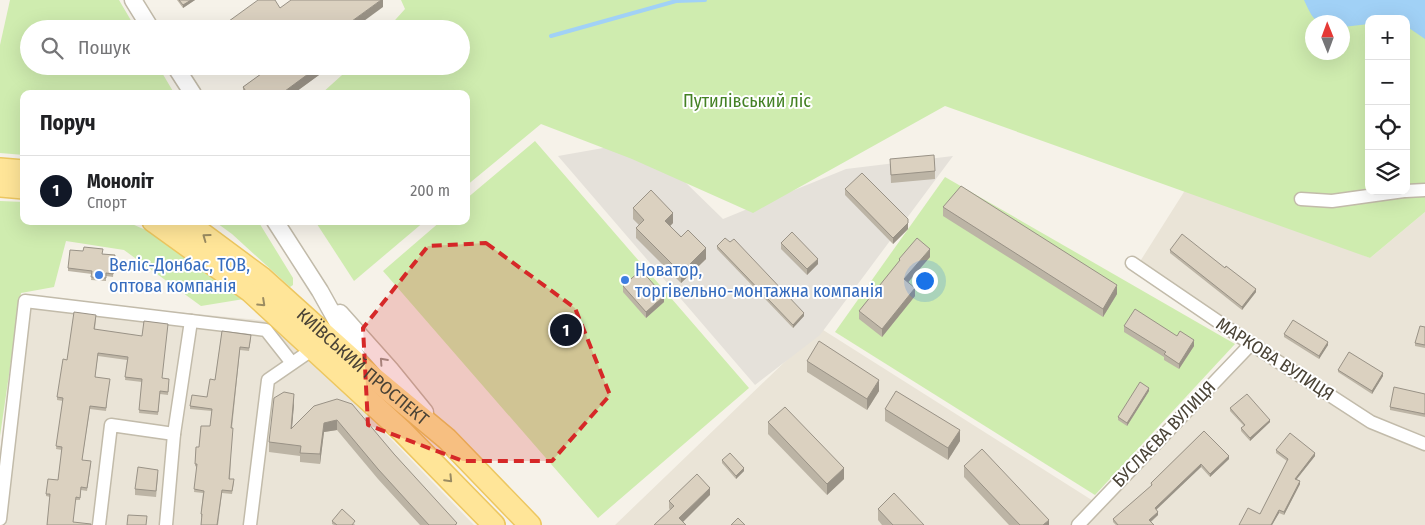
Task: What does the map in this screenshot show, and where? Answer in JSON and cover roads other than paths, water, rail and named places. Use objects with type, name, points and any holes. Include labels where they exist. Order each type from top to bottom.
[{"type":"main road","points":[[6,176],[20,185]]},
{"type":"main road","name":"КИЇВСЬКИЙ ПРОСПЕКТ","points":[[159,225],[250,291],[403,432],[494,525]]},
{"type":"main road","name":"КИЇВСЬКИЙ ПРОСПЕКТ","points":[[190,225],[262,278],[363,369],[447,439],[530,525]]},
{"type":"main road","points":[[428,457],[447,439]]},
{"type":"street","points":[[133,0],[145,20]]},
{"type":"street","points":[[181,75],[190,90]]},
{"type":"street","points":[[1410,191],[1425,190]]},
{"type":"street","points":[[1301,199],[1332,201],[1376,195]]},
{"type":"street","points":[[278,225],[320,291],[363,369],[403,432]]},
{"type":"street","name":"МАРКОВА ВУЛИЦЯ","points":[[1132,263],[1251,344],[1371,422],[1425,444]]},
{"type":"street","points":[[298,311],[309,312],[318,307],[322,300],[320,291]]},
{"type":"street","points":[[320,291],[390,369],[447,439]]},
{"type":"street","points":[[0,519],[26,301],[266,330],[292,363]]},
{"type":"street","points":[[166,525],[174,434],[191,322]]},
{"type":"street","name":"БУСЛАЄВА ВУЛИЦЯ","points":[[1078,525],[1251,344]]},
{"type":"street","points":[[250,525],[268,380],[313,348]]},
{"type":"street","points":[[98,525],[111,425],[174,434]]},
{"type":"water","points":[[1304,0],[1425,0],[1425,39],[1410,29],[1410,15],[1365,15],[1365,24],[1350,26],[1350,15],[1311,14]]},
{"type":"waterway","points":[[551,36],[676,1],[705,0]]},
{"type":"place","name":"Веліс-Донбас, ТОВ, оптова компанія","points":[[99,275]]},
{"type":"place","name":"Новатор, торгівельно-монтажна компанія","points":[[625,280]]},
{"type":"place","name":"Моноліт","points":[[566,330]]},
{"type":"park label","name":"Путилівський ліс","points":[[747,101]]}]
